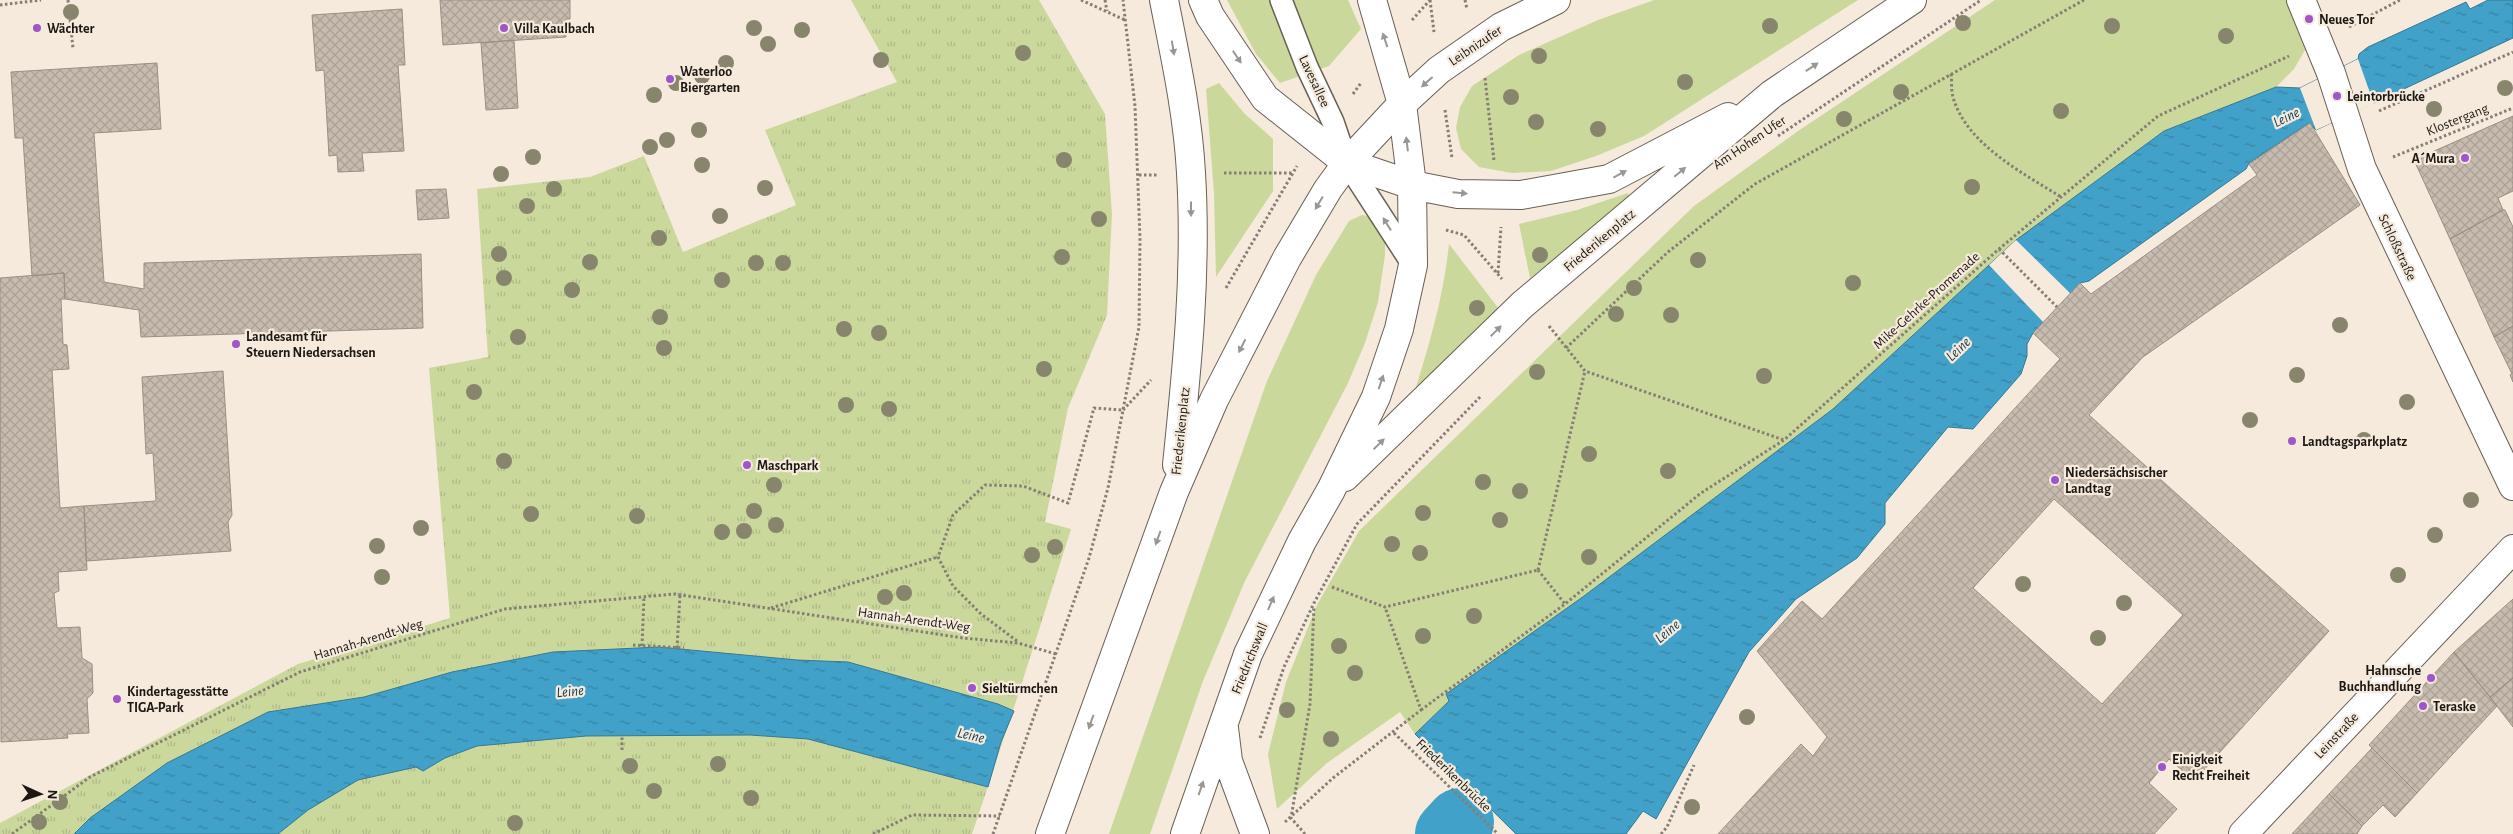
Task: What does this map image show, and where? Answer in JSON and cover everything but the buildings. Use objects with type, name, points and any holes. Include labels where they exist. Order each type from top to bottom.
[{"type":"main road","name":"Friederikenplatz","points":[[1164,0],[1188,139],[1191,174],[1190,320],[1174,492]]},
{"type":"main road","points":[[1203,0],[1210,16],[1265,98],[1347,163],[1412,185],[1458,194],[1498,195],[1521,195],[1609,179],[1772,94],[1912,0]]},
{"type":"main road","points":[[1332,490],[1376,398],[1399,329],[1413,265],[1412,185],[1402,104],[1372,0]]},
{"type":"main road","name":"Leibnizufer","points":[[1402,104],[1439,70],[1475,43],[1501,27],[1556,0]]},
{"type":"main road","name":"Schloßstraße","points":[[2301,0],[2331,72],[2362,169],[2413,281],[2459,370],[2513,486]]},
{"type":"main road","name":"Friederikenplatz","points":[[1332,490],[1522,305],[1772,94]]},
{"type":"main road","name":"Friederikenplatz","points":[[1174,492],[1214,400],[1279,274],[1328,189],[1347,163],[1402,104]]},
{"type":"main road","name":"Friedrichswall","points":[[1185,834],[1248,654],[1302,541],[1332,490]]},
{"type":"main road","points":[[1050,834],[1174,492]]},
{"type":"main road","name":"Leinstraße","points":[[2243,834],[2513,550]]},
{"type":"main road","points":[[1223,724],[1228,761],[1255,834]]},
{"type":"lane","name":"Lavesallee","points":[[1281,0],[1307,67],[1333,122],[1347,163]]},
{"type":"lane","points":[[1347,163],[1413,265]]},
{"type":"path","points":[[0,5],[41,0]]},
{"type":"path","points":[[68,0],[73,48]]},
{"type":"path","points":[[1082,0],[1126,20]]},
{"type":"path","points":[[1104,0],[1107,11]]},
{"type":"path","points":[[993,834],[1089,558],[1104,505],[1139,327],[1140,239],[1135,106],[1123,0]]},
{"type":"path","points":[[1430,0],[1464,235],[1498,273],[1502,224],[1485,78],[1465,0]]},
{"type":"path","name":"Am Hohen Ufer","points":[[1776,138],[1981,0]]},
{"type":"path","points":[[1566,348],[1668,252],[1755,184],[2084,0]]},
{"type":"path","points":[[2358,23],[2400,0]]},
{"type":"path","name":"Mike-Gehrke-Promenade","points":[[1283,823],[1291,818],[1333,778],[1394,733],[1406,720],[1565,604],[1701,493],[1784,440],[1999,250],[2158,116],[2319,42]]},
{"type":"path","points":[[2412,97],[2513,52]]},
{"type":"path","points":[[1952,74],[1953,97],[1968,126],[1998,157],[2061,197]]},
{"type":"path","name":"Klostergang","points":[[2409,150],[2513,108]]},
{"type":"path","points":[[1999,250],[2057,307]]},
{"type":"path","points":[[1555,319],[1548,326],[1585,371],[1784,440]]},
{"type":"path","points":[[1538,570],[1585,371]]},
{"type":"path","points":[[1260,737],[1284,667],[1314,603],[1357,524],[1481,395]]},
{"type":"path","points":[[1018,643],[981,614],[953,586],[938,557],[953,515],[985,485],[1024,486],[1068,503],[1094,408],[1122,410]]},
{"type":"path","name":"Hannah-Arendt-Weg","points":[[768,609],[938,557]]},
{"type":"path","points":[[1538,570],[1565,604]]},
{"type":"path","points":[[1332,587],[1385,607],[1538,570]]},
{"type":"path","points":[[677,648],[680,594]]},
{"type":"path","name":"Hannah-Arendt-Weg","points":[[12,834],[90,777],[300,672],[505,608],[680,594],[963,638],[1018,643],[1056,654]]},
{"type":"path","points":[[642,646],[644,596]]},
{"type":"path","points":[[1305,834],[1291,818],[1310,704],[1314,603]]},
{"type":"path","points":[[1385,607],[1421,710]]},
{"type":"path","points":[[633,646],[684,648]]},
{"type":"path","name":"Friederikenbrücke","points":[[1394,733],[1498,834]]},
{"type":"path","points":[[622,737],[622,750]]},
{"type":"path","points":[[1661,834],[1667,827],[1694,765]]},
{"type":"path","points":[[873,834],[912,815],[1000,816]]},
{"type":"green space","name":"Maschpark","points":[[851,0],[1039,0],[1105,114],[1112,214],[1107,315],[1068,408],[1045,522],[1071,529],[972,834],[0,834],[0,823],[298,664],[450,618],[429,368],[488,357],[477,189],[590,177],[644,156],[683,252],[796,205],[765,130],[897,82]]},
{"type":"green space","points":[[1227,0],[1348,0],[1361,29],[1329,66],[1280,83],[1256,54]]},
{"type":"green space","points":[[1654,0],[1858,0],[1644,136],[1596,156],[1551,171],[1512,173],[1479,167],[1461,149],[1456,128],[1460,107],[1472,86],[1519,55],[1598,20]]},
{"type":"green space","points":[[1995,0],[2301,0],[2316,31],[2294,69],[2276,87],[2164,131],[2016,240],[1833,409],[1584,596],[1446,694],[1449,701],[1415,734],[1400,712],[1327,763],[1277,809],[1268,754],[1286,682],[1317,605],[1359,531],[1694,206],[1798,131]]},
{"type":"green space","points":[[1219,83],[1244,113],[1273,139],[1273,191],[1216,277],[1214,193],[1206,89]]},
{"type":"green space","points":[[1628,193],[1630,199],[1530,278],[1519,224],[1577,210]]},
{"type":"green space","points":[[1362,215],[1376,217],[1385,233],[1385,255],[1378,302],[1365,343],[1348,383],[1245,581],[1203,681],[1150,834],[1109,834],[1267,381],[1316,275],[1349,221]]},
{"type":"green space","points":[[1449,244],[1499,309],[1422,390],[1416,387],[1436,316]]},
{"type":"water","points":[[2488,0],[2513,0],[2513,38],[2316,130],[2309,123],[2249,163],[2246,169],[2089,281],[2080,283],[2033,333],[2027,344],[2027,356],[2021,374],[1973,429],[1948,427],[1885,503],[1885,524],[1857,558],[1796,599],[1749,652],[1656,819],[1643,811],[1626,834],[1516,834],[1415,734],[1449,701],[1446,694],[1584,596],[1833,409],[2016,240],[2164,131],[2276,87],[2300,88],[2358,59],[2359,54],[2368,47],[2466,2],[2470,9]]},
{"type":"water","points":[[659,647],[797,660],[848,662],[998,704],[1014,711],[1001,742],[988,787],[808,739],[750,735],[586,736],[477,746],[445,758],[423,771],[416,767],[358,780],[308,810],[278,834],[74,834],[90,818],[167,763],[268,712],[364,697],[452,672],[553,652]]},
{"type":"pier","name":"Leintorbrücke","points":[[2358,59],[2374,104],[2316,130],[2300,88]]},
{"type":"pier","points":[[2016,240],[2072,295],[2045,324],[1989,265]]},
{"type":"waterway","name":"Leine","points":[[1449,834],[1460,822]]},
{"type":"place","name":"Neues Tor","points":[[2309,19]]},
{"type":"place","name":"Wächter","points":[[37,28]]},
{"type":"place","name":"Villa Kaulbach","points":[[504,28]]},
{"type":"place","name":"Waterloo Biergarten","points":[[670,79]]},
{"type":"place","name":"Leintorbrücke","points":[[2337,96]]},
{"type":"place","name":"A´Mura","points":[[2465,158]]},
{"type":"place","name":"Landesamt für Steuern Niedersachsen","points":[[236,344]]},
{"type":"place","name":"Landtagsparkplatz","points":[[2292,441]]},
{"type":"place","name":"Maschpark","points":[[747,465]]},
{"type":"place","name":"Niedersächsischer Landtag","points":[[2055,480]]},
{"type":"place","name":"Hahnsche Buchhandlung","points":[[2431,678]]},
{"type":"place","name":"Sieltürmchen","points":[[972,688]]},
{"type":"place","name":"Kindertagesstätte TIGA-Park","points":[[117,699]]},
{"type":"place","name":"Teraske","points":[[2423,706]]},
{"type":"place","name":"Einigkeit Recht Freiheit","points":[[2162,767]]}]
